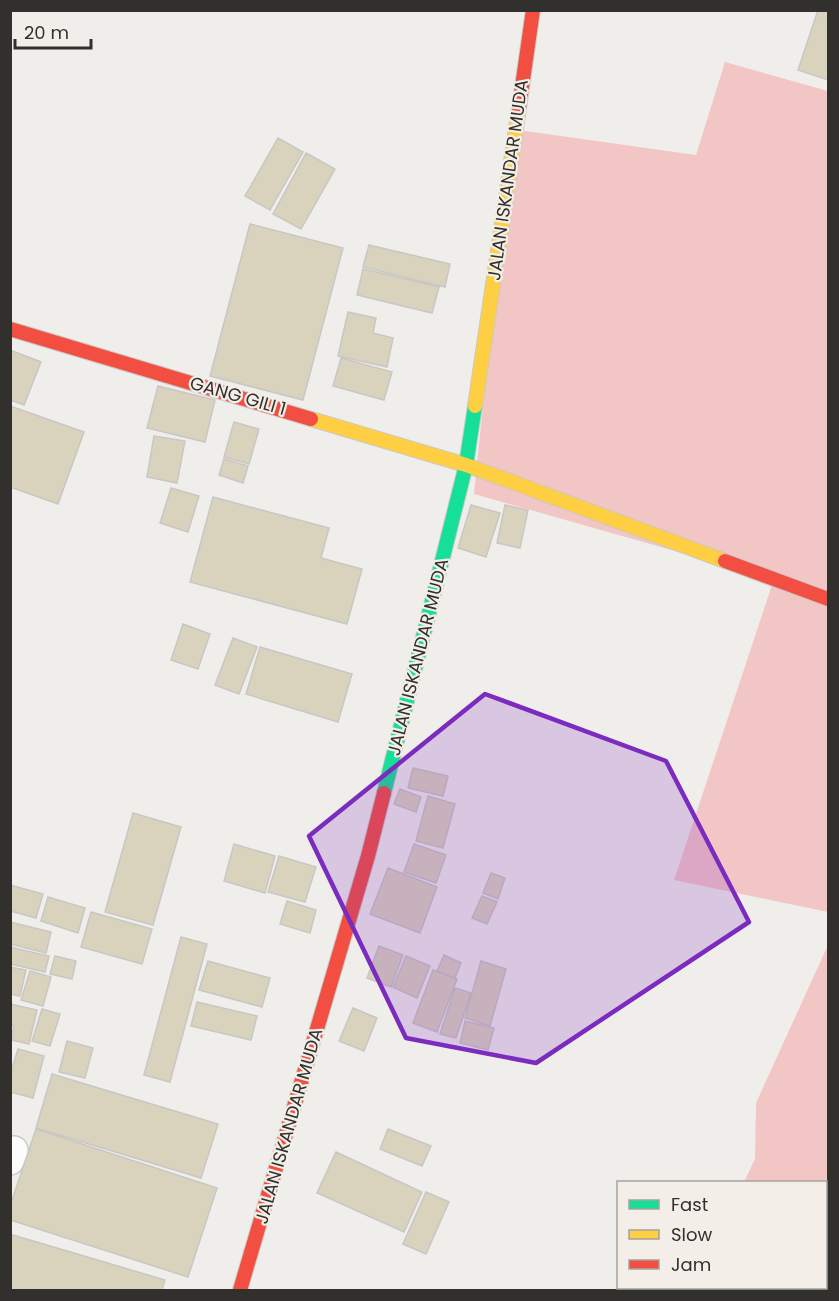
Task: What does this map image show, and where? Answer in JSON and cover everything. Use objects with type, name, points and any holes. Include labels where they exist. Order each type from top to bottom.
[{"type":"street","name":"JALAN ISKANDAR MUDA","points":[[240,1290],[368,856],[466,465],[533,10]]},
{"type":"street","name":"GANG GILI 1","points":[[10,329],[466,465],[828,599]]},
{"type":"highlighted area","points":[[485,694],[666,761],[749,922],[536,1063],[406,1038],[309,836]]},
{"type":"shaded area","points":[[725,62],[828,91],[828,912],[674,880],[774,579],[474,494],[511,129],[696,155]]},
{"type":"shaded area","points":[[828,945],[828,1290],[668,1290],[827,1289],[827,1181],[744,1181],[755,1159],[756,1103]]},
{"type":"building","points":[[818,10],[828,10],[828,80],[798,70]]},
{"type":"building","points":[[278,138],[303,152],[270,210],[245,196]]},
{"type":"building","points":[[306,153],[335,169],[301,229],[273,214]]},
{"type":"building","points":[[250,224],[343,248],[303,400],[210,376]]},
{"type":"building","points":[[369,245],[450,264],[445,287],[363,267]]},
{"type":"building","points":[[363,269],[439,287],[432,313],[357,295]]},
{"type":"building","points":[[348,312],[376,318],[373,333],[393,338],[387,367],[338,356]]},
{"type":"building","points":[[10,350],[41,362],[24,405],[10,400]]},
{"type":"building","points":[[341,358],[392,372],[384,400],[333,386]]},
{"type":"building","points":[[158,386],[215,400],[205,442],[147,428]]},
{"type":"building","points":[[10,406],[84,432],[58,504],[10,487]]},
{"type":"building","points":[[234,422],[259,429],[249,464],[224,457]]},
{"type":"building","points":[[154,436],[185,441],[177,483],[147,477]]},
{"type":"building","points":[[224,459],[248,466],[243,483],[219,475]]},
{"type":"building","points":[[171,488],[199,496],[188,532],[160,523]]},
{"type":"building","points":[[213,497],[329,528],[321,558],[362,569],[347,624],[190,582]]},
{"type":"building","points":[[471,505],[500,513],[486,557],[458,548]]},
{"type":"building","points":[[505,505],[528,510],[520,548],[497,543]]},
{"type":"building","points":[[183,624],[210,634],[198,669],[171,660]]},
{"type":"building","points":[[233,638],[257,647],[239,694],[215,685]]},
{"type":"building","points":[[260,647],[352,674],[338,722],[246,694]]},
{"type":"building","points":[[413,768],[448,776],[443,796],[408,788]]},
{"type":"building","points":[[400,789],[421,797],[416,812],[394,804]]},
{"type":"building","points":[[428,796],[455,804],[443,848],[416,841]]},
{"type":"building","points":[[133,813],[181,827],[153,925],[105,912]]},
{"type":"building","points":[[234,844],[275,856],[265,893],[224,881]]},
{"type":"building","points":[[414,844],[446,855],[436,883],[404,872]]},
{"type":"building","points":[[279,856],[316,867],[305,902],[268,892]]},
{"type":"building","points":[[388,868],[437,887],[420,933],[370,914]]},
{"type":"building","points":[[491,873],[505,878],[498,899],[483,893]]},
{"type":"building","points":[[10,885],[43,894],[36,918],[10,911]]},
{"type":"building","points":[[482,896],[497,902],[487,924],[472,918]]},
{"type":"building","points":[[48,897],[85,908],[78,933],[41,921]]},
{"type":"building","points":[[287,901],[316,910],[310,933],[280,924]]},
{"type":"building","points":[[91,912],[152,929],[142,964],[81,947]]},
{"type":"building","points":[[10,922],[51,932],[46,953],[10,944]]},
{"type":"building","points":[[181,937],[207,944],[170,1082],[144,1075]]},
{"type":"building","points":[[379,946],[403,955],[391,987],[367,978]]},
{"type":"building","points":[[10,947],[49,956],[45,972],[10,964]]},
{"type":"building","points":[[444,955],[461,963],[455,978],[437,971]]},
{"type":"building","points":[[55,956],[76,961],[72,979],[50,974]]},
{"type":"building","points":[[406,956],[430,966],[417,998],[393,987]]},
{"type":"building","points":[[208,961],[270,978],[262,1007],[199,990]]},
{"type":"building","points":[[481,961],[506,969],[490,1026],[465,1018]]},
{"type":"building","points":[[10,967],[26,970],[20,996],[10,994]]},
{"type":"building","points":[[433,970],[457,979],[437,1032],[413,1023]]},
{"type":"building","points":[[30,971],[51,977],[43,1006],[21,1000]]},
{"type":"building","points":[[455,988],[471,993],[456,1038],[440,1034]]},
{"type":"building","points":[[197,1002],[257,1016],[251,1040],[191,1026]]},
{"type":"building","points":[[10,1004],[37,1010],[29,1044],[11,1040],[14,1026],[10,1025]]},
{"type":"building","points":[[353,1008],[377,1018],[364,1051],[339,1041]]},
{"type":"building","points":[[42,1009],[60,1014],[50,1046],[32,1041]]},
{"type":"building","points":[[465,1021],[494,1028],[488,1050],[460,1043]]},
{"type":"building","points":[[67,1041],[93,1048],[85,1078],[59,1072]]},
{"type":"building","points":[[18,1049],[44,1056],[33,1098],[10,1092],[10,1075]]},
{"type":"building","points":[[52,1074],[218,1124],[201,1178],[36,1128]]},
{"type":"building","points":[[36,1129],[217,1188],[188,1277],[10,1220],[10,1206]]},
{"type":"building","points":[[388,1129],[431,1146],[422,1166],[380,1149]]},
{"type":"building","points":[[336,1152],[422,1192],[404,1232],[317,1193]]},
{"type":"building","points":[[426,1192],[449,1202],[426,1254],[403,1244]]},
{"type":"building","points":[[13,1235],[165,1280],[162,1290],[10,1290],[10,1243]]},
{"type":"traffic: fast","points":[[384,793],[466,465],[475,406]]},
{"type":"traffic: slow","points":[[475,406],[519,108]]},
{"type":"traffic: slow","points":[[311,419],[466,465],[725,561]]},
{"type":"traffic: jam","points":[[519,108],[533,10]]},
{"type":"traffic: jam","points":[[10,329],[311,419]]},
{"type":"traffic: jam","points":[[725,561],[828,599]]},
{"type":"traffic: jam","points":[[240,1290],[368,856],[384,793]]}]
